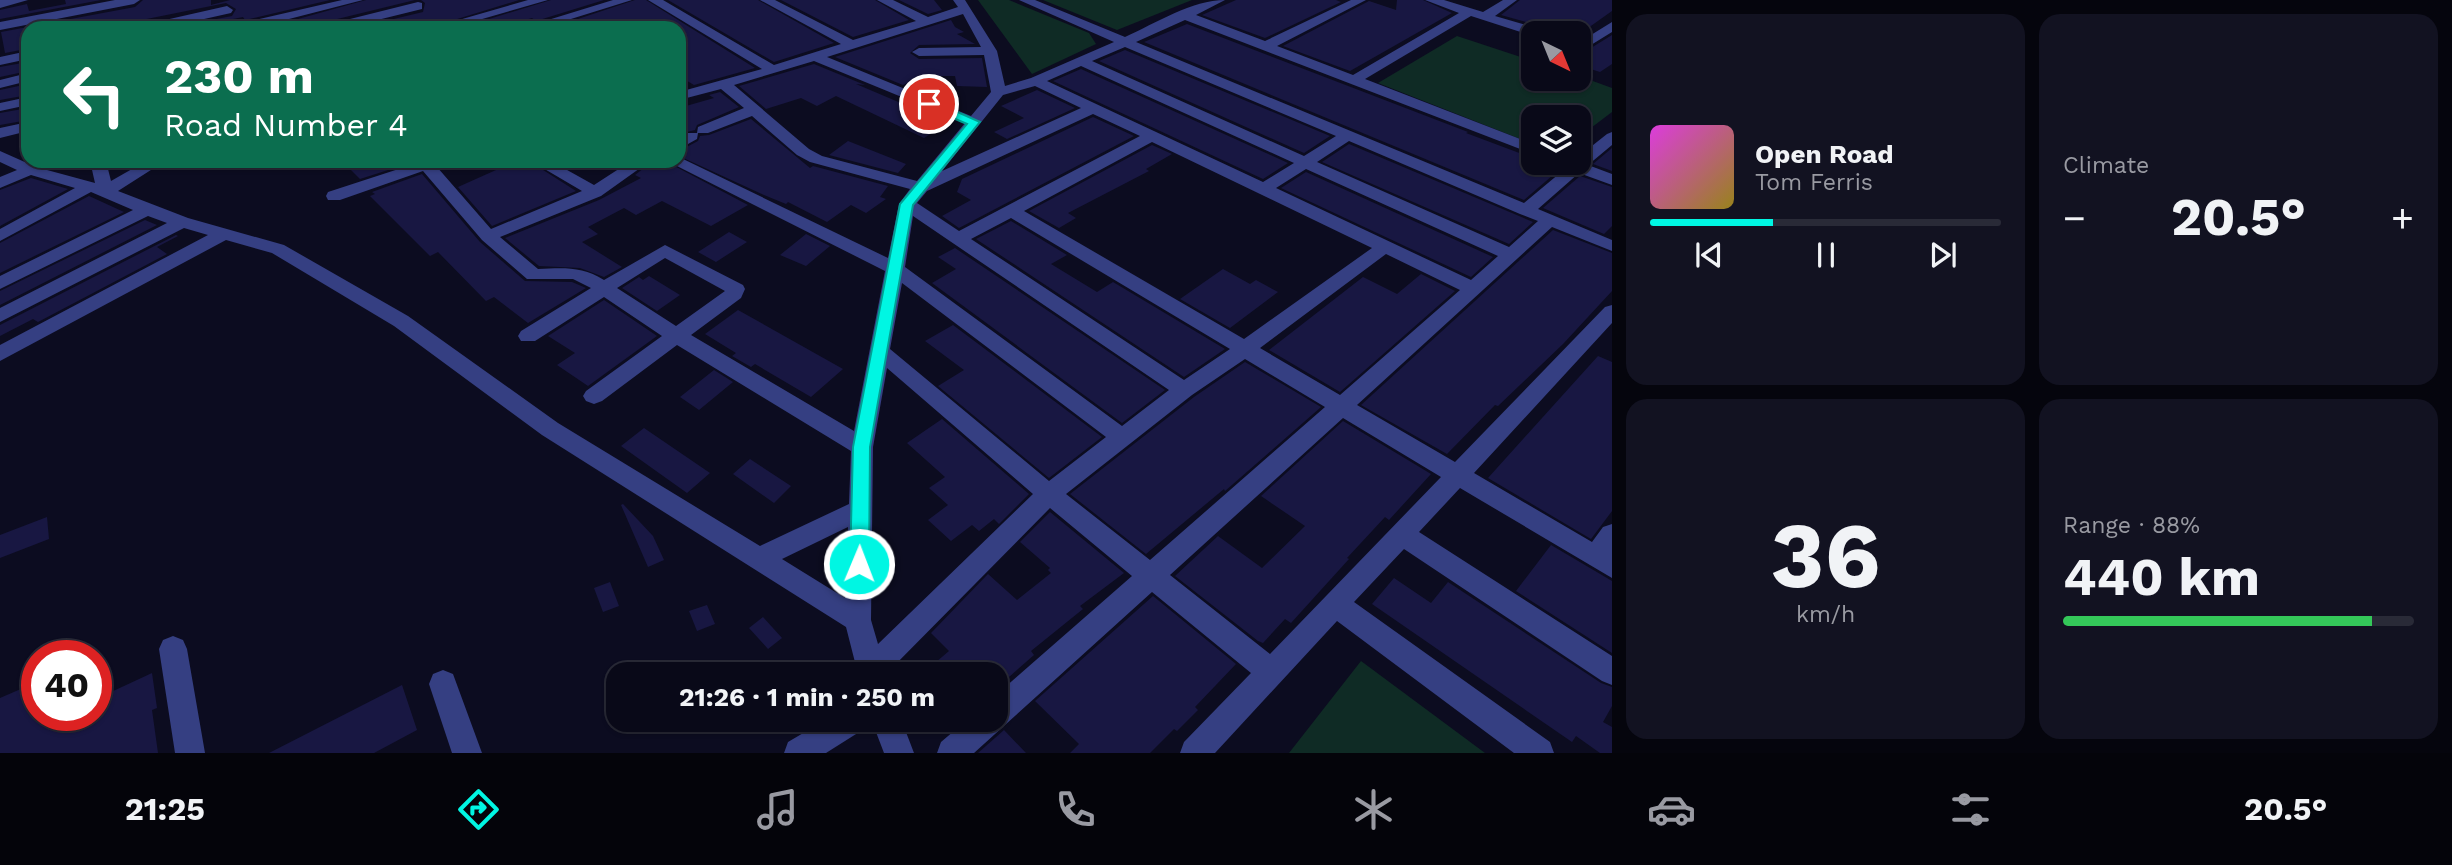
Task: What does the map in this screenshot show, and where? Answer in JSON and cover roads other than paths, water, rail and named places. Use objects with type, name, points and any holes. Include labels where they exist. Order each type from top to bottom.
[{"type":"street","points":[[3,3],[22,0]]},
{"type":"street","points":[[24,21],[134,0]]},
{"type":"street","points":[[285,0],[302,21]]},
{"type":"street","points":[[474,21],[485,11],[540,0]]},
{"type":"street","points":[[553,21],[626,0]]},
{"type":"street","points":[[654,0],[773,70]]},
{"type":"street","points":[[766,0],[852,45]]},
{"type":"street","points":[[883,0],[927,21]]},
{"type":"street","points":[[1025,0],[1612,246]]},
{"type":"street","points":[[870,662],[858,620],[862,447],[907,204],[998,92],[1036,81],[1219,0]]},
{"type":"street","points":[[1266,46],[1360,0]]},
{"type":"street","points":[[1431,0],[1521,28]]},
{"type":"street","points":[[1484,17],[1511,0]]},
{"type":"street","points":[[269,21],[351,1]]},
{"type":"street","points":[[171,21],[225,5],[234,21]]},
{"type":"street","points":[[686,92],[724,84],[815,57],[927,21],[962,5],[990,51],[998,72],[998,92]]},
{"type":"street","points":[[1354,80],[1469,12]]},
{"type":"street","points":[[1183,14],[1521,144]]},
{"type":"street","points":[[388,21],[428,16],[455,21]]},
{"type":"street","points":[[571,16],[579,21]]},
{"type":"street","points":[[0,26],[21,22]]},
{"type":"street","points":[[1591,40],[1612,26]]},
{"type":"street","points":[[919,52],[990,51]]},
{"type":"street","points":[[0,61],[21,56]]},
{"type":"street","points":[[815,57],[974,122]]},
{"type":"street","points":[[1081,61],[1511,255]]},
{"type":"street","points":[[0,84],[21,79]]},
{"type":"street","points":[[1036,81],[1472,288]]},
{"type":"street","points":[[724,84],[803,152],[816,159],[920,187],[1093,108]]},
{"type":"street","points":[[0,107],[21,102]]},
{"type":"street","points":[[692,137],[755,109]]},
{"type":"street","points":[[0,133],[21,128]]},
{"type":"street","points":[[958,239],[1152,136]]},
{"type":"street","points":[[1264,189],[1346,136]]},
{"type":"street","points":[[1591,152],[1612,137]]},
{"type":"street","points":[[0,156],[21,166]]},
{"type":"street","points":[[686,166],[894,268],[1123,438]]},
{"type":"street","points":[[26,168],[97,189],[182,222],[278,249],[401,321],[550,429],[858,620]]},
{"type":"street","points":[[97,189],[98,168]]},
{"type":"street","points":[[0,236],[142,168]]},
{"type":"street","points":[[334,196],[412,168]]},
{"type":"street","points":[[434,168],[488,236],[534,275],[584,275],[676,335],[862,447]]},
{"type":"street","points":[[552,168],[595,192]]},
{"type":"street","points":[[488,236],[595,192],[631,168]]},
{"type":"street","points":[[0,183],[30,170]]},
{"type":"street","points":[[1591,172],[1612,180]]},
{"type":"street","points":[[1526,210],[1563,175]]},
{"type":"street","points":[[907,204],[1184,390]]},
{"type":"street","points":[[0,283],[146,210]]},
{"type":"street","points":[[1010,210],[1604,562],[1612,534]]},
{"type":"street","points":[[1008,703],[1550,220]]},
{"type":"street","points":[[0,316],[182,222]]},
{"type":"street","points":[[0,355],[225,233]]},
{"type":"street","points":[[881,662],[1049,494],[1184,390],[1385,247]]},
{"type":"street","points":[[528,336],[665,250],[737,289],[734,294],[594,396]]},
{"type":"street","points":[[1195,753],[1400,533],[1610,315]]},
{"type":"street","points":[[880,351],[1049,494],[1270,671]]},
{"type":"street","points":[[758,559],[860,509]]},
{"type":"street","points":[[1400,533],[1612,672]]},
{"type":"street","points":[[1334,603],[1539,753]]},
{"type":"street","points":[[173,649],[190,753]]},
{"type":"street","points":[[443,684],[467,753]]},
{"type":"street","points":[[799,753],[832,732]]},
{"type":"street","points":[[891,732],[899,753]]},
{"type":"street","points":[[952,753],[975,732]]}]
